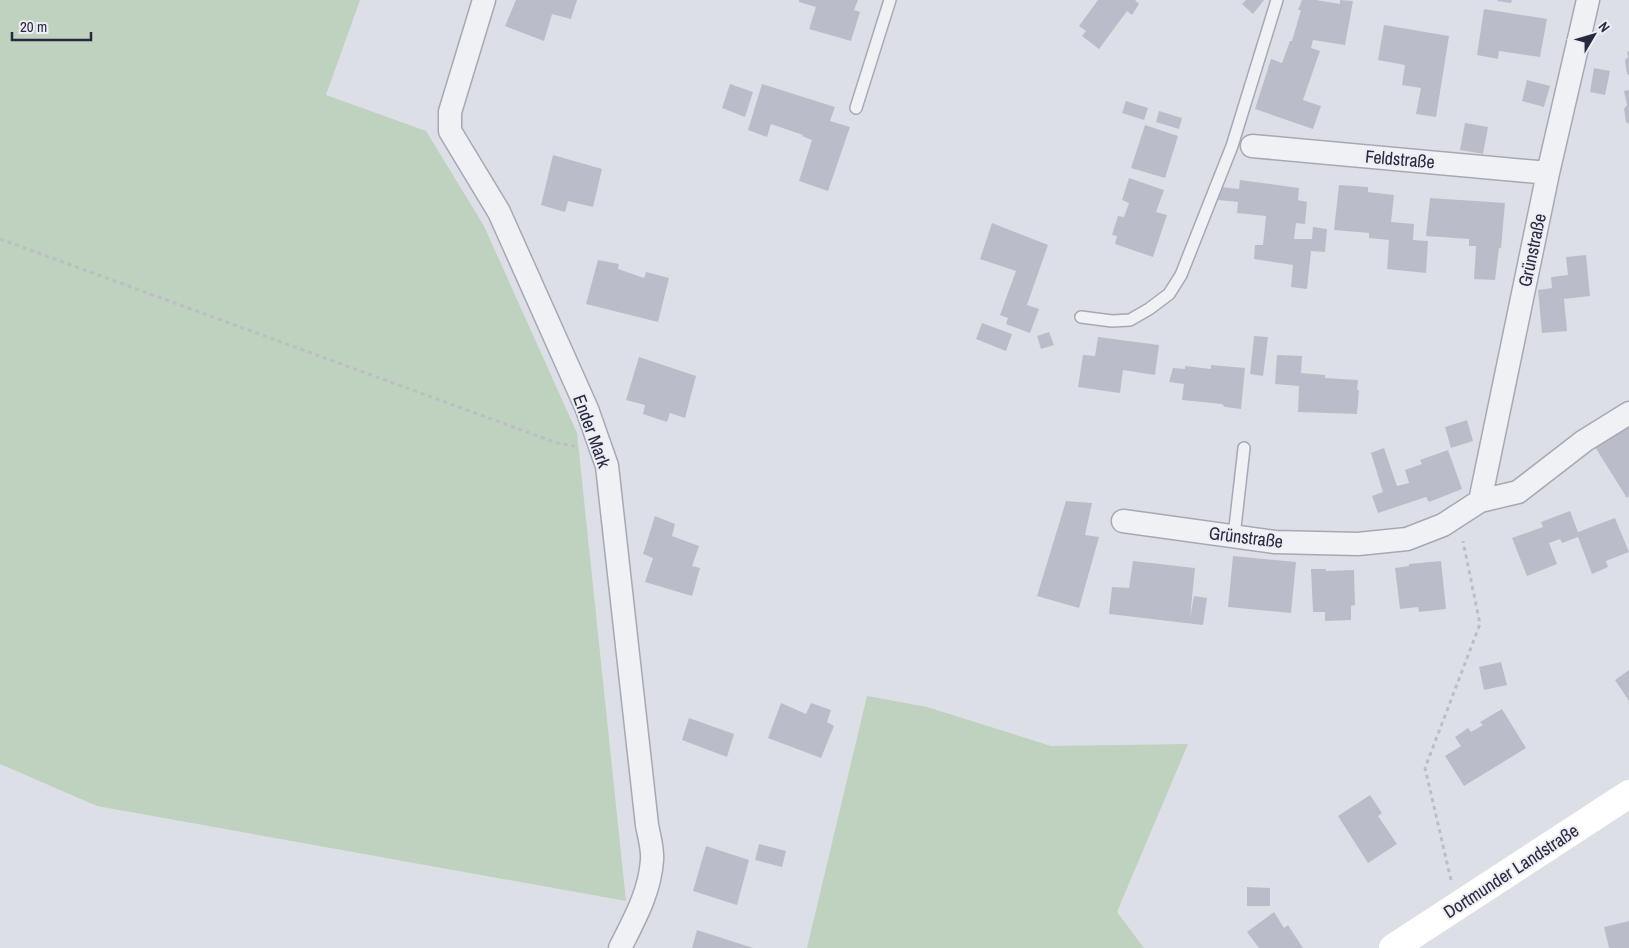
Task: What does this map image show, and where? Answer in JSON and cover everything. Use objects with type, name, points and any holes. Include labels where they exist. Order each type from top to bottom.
[{"type":"main road","name":"Dortmunder Landstraße","points":[[1393,948],[1629,794]]},
{"type":"street","name":"Ender Mark","points":[[484,0],[450,112],[450,131],[499,212],[586,409],[607,466],[652,858],[649,882],[640,907],[620,948]]},
{"type":"street","name":"Grünstraße","points":[[1480,501],[1548,173],[1588,0]]},
{"type":"street","name":"Feldstraße","points":[[1252,146],[1548,173]]},
{"type":"street","name":"Grünstraße","points":[[1123,521],[1275,542],[1358,544],[1407,539],[1443,525],[1480,501],[1518,492],[1584,441],[1629,413]]},
{"type":"lane","points":[[856,108],[890,0]]},
{"type":"lane","points":[[1080,317],[1112,321],[1130,320],[1149,309],[1169,294],[1173,288],[1232,146],[1277,0]]},
{"type":"lane","points":[[1234,536],[1244,448]]},
{"type":"path","points":[[0,239],[557,443],[601,450]]},
{"type":"path","points":[[1457,516],[1480,624],[1425,768],[1457,906]]},
{"type":"green space","points":[[0,0],[360,0],[326,95],[426,131],[484,226],[577,433],[626,901],[97,806],[0,764]]},
{"type":"green space","points":[[867,696],[927,707],[1051,746],[1188,744],[1117,912],[1144,948],[807,948]]},
{"type":"building","points":[[516,0],[577,0],[571,19],[552,14],[544,41],[505,26]]},
{"type":"building","points":[[799,0],[858,0],[854,10],[860,12],[851,41],[809,29],[816,7],[799,2]]},
{"type":"building","points":[[1098,0],[1135,0],[1139,4],[1132,15],[1127,11],[1099,49],[1082,36],[1086,31],[1079,26]]},
{"type":"building","points":[[1246,0],[1264,0],[1253,14],[1242,4]]},
{"type":"building","points":[[1302,0],[1340,4],[1340,0],[1353,1],[1345,45],[1313,40],[1311,48],[1320,51],[1303,100],[1321,106],[1313,129],[1255,109],[1271,59],[1282,63],[1290,41],[1292,41],[1301,10],[1298,10]]},
{"type":"building","points":[[1498,0],[1512,0],[1511,3]]},
{"type":"building","points":[[1484,9],[1547,19],[1540,57],[1499,51],[1498,59],[1477,55]]},
{"type":"building","points":[[1384,25],[1449,36],[1436,117],[1416,114],[1421,88],[1402,85],[1405,65],[1378,60]]},
{"type":"building","points":[[1629,51],[1629,75],[1627,74],[1625,60],[1628,57],[1627,52]]},
{"type":"building","points":[[1594,68],[1610,71],[1605,95],[1590,92]]},
{"type":"building","points":[[1527,80],[1550,86],[1544,107],[1522,101]]},
{"type":"building","points":[[730,84],[753,92],[745,117],[722,108]]},
{"type":"building","points":[[762,84],[835,107],[830,121],[850,127],[828,191],[799,181],[812,140],[771,124],[767,137],[748,130]]},
{"type":"building","points":[[1629,90],[1629,124],[1626,122],[1624,109],[1627,105],[1624,91]]},
{"type":"building","points":[[1126,101],[1148,108],[1144,120],[1122,113]]},
{"type":"building","points":[[1159,111],[1182,118],[1179,129],[1156,122]]},
{"type":"building","points":[[1465,123],[1488,127],[1483,154],[1460,150]]},
{"type":"building","points":[[1145,125],[1178,136],[1165,178],[1131,168]]},
{"type":"building","points":[[553,155],[602,169],[593,207],[568,201],[565,212],[541,205]]},
{"type":"building","points":[[1129,178],[1164,190],[1156,212],[1167,215],[1153,257],[1115,244],[1117,236],[1112,235],[1118,216],[1124,217],[1129,203],[1122,200]]},
{"type":"building","points":[[1240,180],[1299,188],[1298,200],[1307,202],[1305,224],[1296,223],[1294,239],[1312,239],[1313,227],[1327,229],[1325,252],[1311,251],[1307,289],[1291,287],[1293,265],[1254,259],[1255,245],[1263,245],[1266,216],[1237,213],[1238,202],[1218,200],[1221,187],[1239,189]]},
{"type":"building","points":[[1339,185],[1368,187],[1368,192],[1394,195],[1391,222],[1414,224],[1413,240],[1428,241],[1426,273],[1387,269],[1389,240],[1369,238],[1369,233],[1334,230]]},
{"type":"building","points":[[1430,198],[1505,203],[1501,248],[1499,248],[1495,280],[1474,279],[1476,246],[1469,246],[1469,239],[1426,236]]},
{"type":"building","points":[[992,223],[1048,245],[1027,305],[1039,309],[1030,333],[1006,324],[1008,318],[1000,315],[1016,271],[980,259]]},
{"type":"building","points":[[1586,255],[1590,296],[1564,299],[1567,331],[1542,333],[1538,290],[1552,288],[1551,277],[1568,275],[1566,257]]},
{"type":"building","points":[[598,260],[619,264],[618,269],[644,278],[646,272],[669,278],[658,322],[586,304]]},
{"type":"building","points":[[982,323],[1012,334],[1006,351],[976,339]]},
{"type":"building","points":[[1049,332],[1054,345],[1041,349],[1037,336]]},
{"type":"building","points":[[1254,336],[1268,337],[1263,376],[1250,374]]},
{"type":"building","points":[[1098,337],[1159,345],[1155,375],[1123,370],[1120,393],[1078,387],[1083,355],[1095,356]]},
{"type":"building","points":[[1277,355],[1302,356],[1301,373],[1325,375],[1325,378],[1358,380],[1357,414],[1298,412],[1299,386],[1275,384]]},
{"type":"building","points":[[639,357],[696,376],[685,418],[670,413],[667,422],[643,414],[645,405],[626,400]]},
{"type":"building","points":[[1211,365],[1245,368],[1241,409],[1225,407],[1222,404],[1182,400],[1184,384],[1169,382],[1173,368],[1185,369],[1185,366],[1211,369]]},
{"type":"building","points":[[1467,420],[1473,441],[1451,448],[1445,427]]},
{"type":"building","points":[[1629,426],[1629,496],[1627,498],[1595,447]]},
{"type":"building","points":[[1384,448],[1397,486],[1409,483],[1405,470],[1422,464],[1420,460],[1448,450],[1462,489],[1429,502],[1426,497],[1378,513],[1372,496],[1383,492],[1371,453]]},
{"type":"building","points":[[1066,501],[1092,503],[1085,535],[1099,537],[1079,608],[1037,596]]},
{"type":"building","points":[[1570,511],[1578,532],[1615,518],[1629,552],[1606,561],[1608,567],[1592,574],[1578,537],[1562,543],[1560,539],[1549,543],[1557,564],[1527,576],[1512,538],[1543,527],[1541,522]]},
{"type":"building","points":[[655,516],[675,524],[672,536],[699,546],[692,566],[700,568],[692,596],[645,582],[653,558],[643,554]]},
{"type":"building","points":[[1233,556],[1296,562],[1291,613],[1228,607]]},
{"type":"building","points":[[1133,561],[1195,568],[1190,618],[1194,596],[1207,598],[1203,625],[1109,614],[1112,587],[1129,588]]},
{"type":"building","points":[[1441,561],[1446,609],[1419,612],[1418,607],[1400,609],[1395,568],[1409,566],[1409,564]]},
{"type":"building","points":[[1311,569],[1326,569],[1326,571],[1354,570],[1355,605],[1351,606],[1351,620],[1325,621],[1325,612],[1313,612]]},
{"type":"building","points":[[1501,662],[1507,685],[1484,690],[1479,667]]},
{"type":"building","points":[[1629,670],[1629,701],[1615,680]]},
{"type":"building","points":[[781,703],[806,714],[811,703],[831,710],[827,722],[834,726],[821,758],[768,738]]},
{"type":"building","points":[[1502,709],[1526,748],[1464,786],[1445,756],[1461,746],[1455,737],[1468,728],[1471,732],[1483,725],[1480,722]]},
{"type":"building","points":[[689,718],[734,734],[727,757],[682,740]]},
{"type":"building","points":[[1370,795],[1382,813],[1378,816],[1397,844],[1368,863],[1338,816]]},
{"type":"building","points":[[759,844],[786,851],[782,867],[755,860]]},
{"type":"building","points":[[706,846],[749,860],[737,905],[693,891]]},
{"type":"building","points":[[1247,887],[1270,888],[1270,906],[1247,906]]},
{"type":"building","points":[[1274,912],[1284,928],[1288,925],[1303,948],[1259,948],[1247,932]]},
{"type":"building","points":[[1629,921],[1629,948],[1609,948],[1604,927]]},
{"type":"building","points":[[697,930],[753,948],[692,948]]}]
